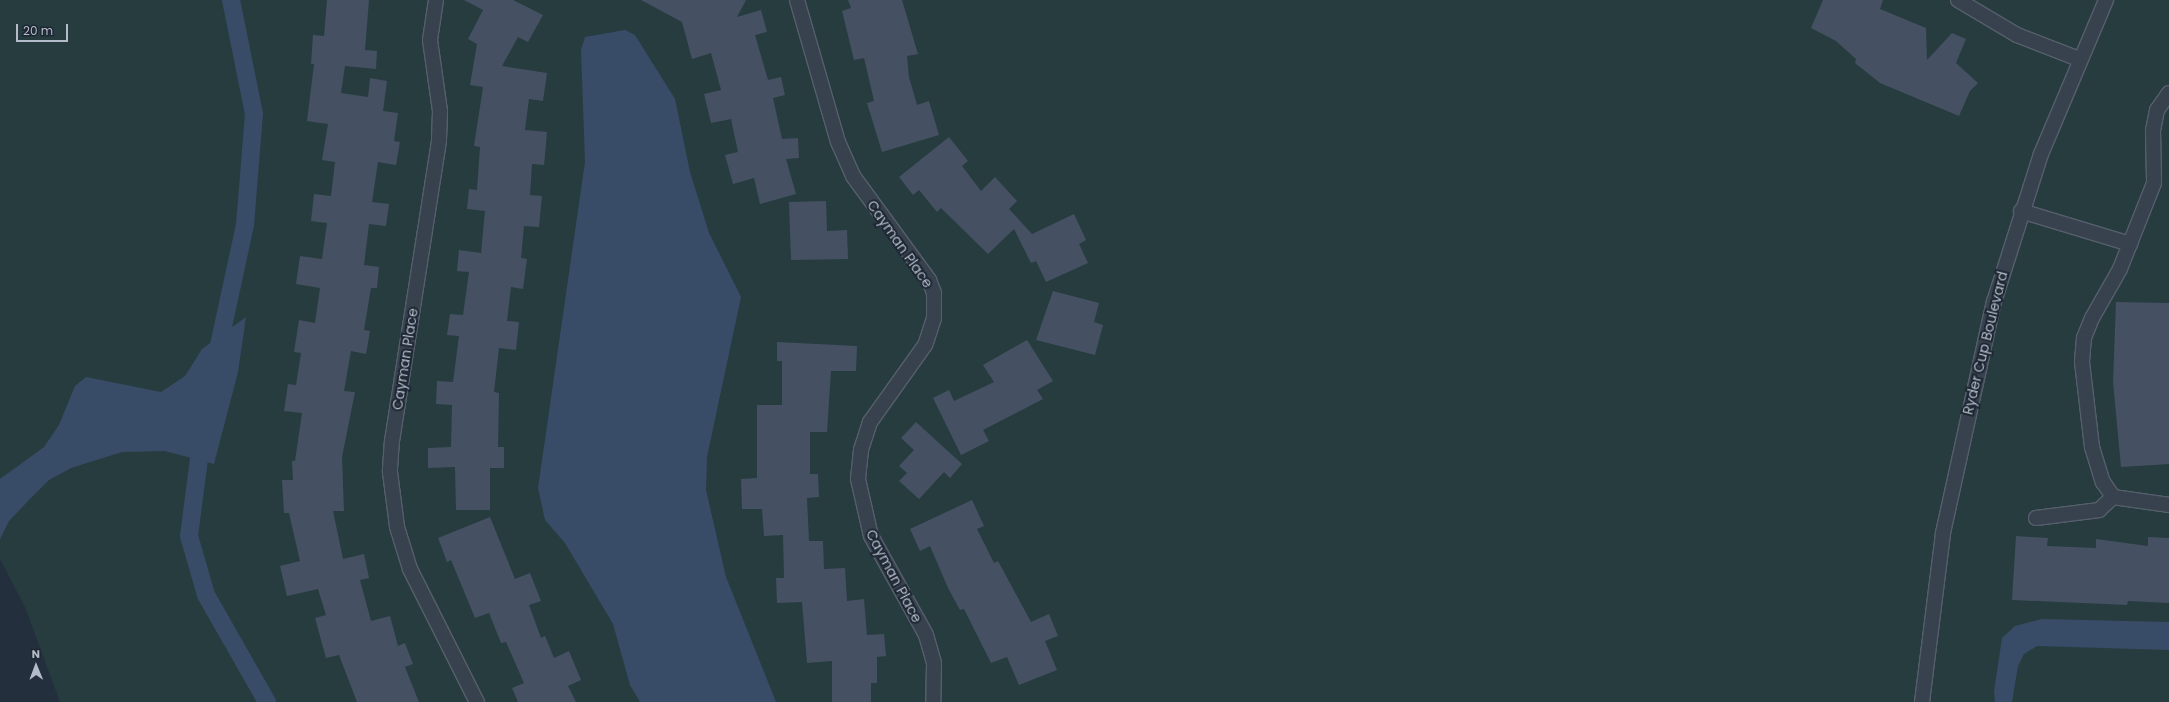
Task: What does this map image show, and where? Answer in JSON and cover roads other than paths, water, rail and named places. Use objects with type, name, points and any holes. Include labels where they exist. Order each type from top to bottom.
[{"type":"street","name":"Cayman Place","points":[[436,0],[430,40],[440,111],[439,141],[392,440],[390,472],[397,526],[410,568],[478,702]]},
{"type":"street","name":"Cayman Place","points":[[797,0],[838,142],[853,176],[929,280],[934,293],[934,318],[925,345],[870,422],[861,450],[858,478],[871,536],[926,635],[934,663],[933,702]]},
{"type":"street","points":[[1958,0],[2017,35],[2079,59]]},
{"type":"street","name":"Ryder Cup Boulevard","points":[[1922,702],[1932,594],[1959,448],[1994,302],[2020,211],[2079,59],[2106,0]]},
{"type":"street","points":[[2113,497],[2092,447],[2082,362],[2084,338],[2092,318],[2130,244],[2154,183],[2153,130],[2157,110],[2169,93]]},
{"type":"street","points":[[2020,211],[2130,244]]},
{"type":"street","points":[[2113,497],[2169,505]]},
{"type":"street","points":[[2036,518],[2099,510],[2113,497]]},
{"type":"water","points":[[625,30],[635,35],[675,99],[690,172],[709,233],[741,297],[707,457],[706,490],[726,577],[776,702],[640,702],[630,685],[613,624],[565,543],[545,520],[538,488],[585,162],[581,50],[585,37]]},
{"type":"water","points":[[246,317],[238,372],[214,464],[165,451],[122,452],[71,468],[49,480],[29,500],[9,521],[0,539],[0,479],[44,447],[59,425],[75,386],[86,377],[161,392],[185,376],[202,349]]},
{"type":"water","points":[[2042,619],[2169,622],[2169,650],[2037,646],[2024,654],[2018,666],[2012,702],[1995,702],[1994,691],[2002,638],[2015,626]]},
{"type":"waterway","points":[[216,359],[245,225],[254,114],[231,0]]},
{"type":"waterway","points":[[202,436],[189,536],[206,595],[267,702]]}]
